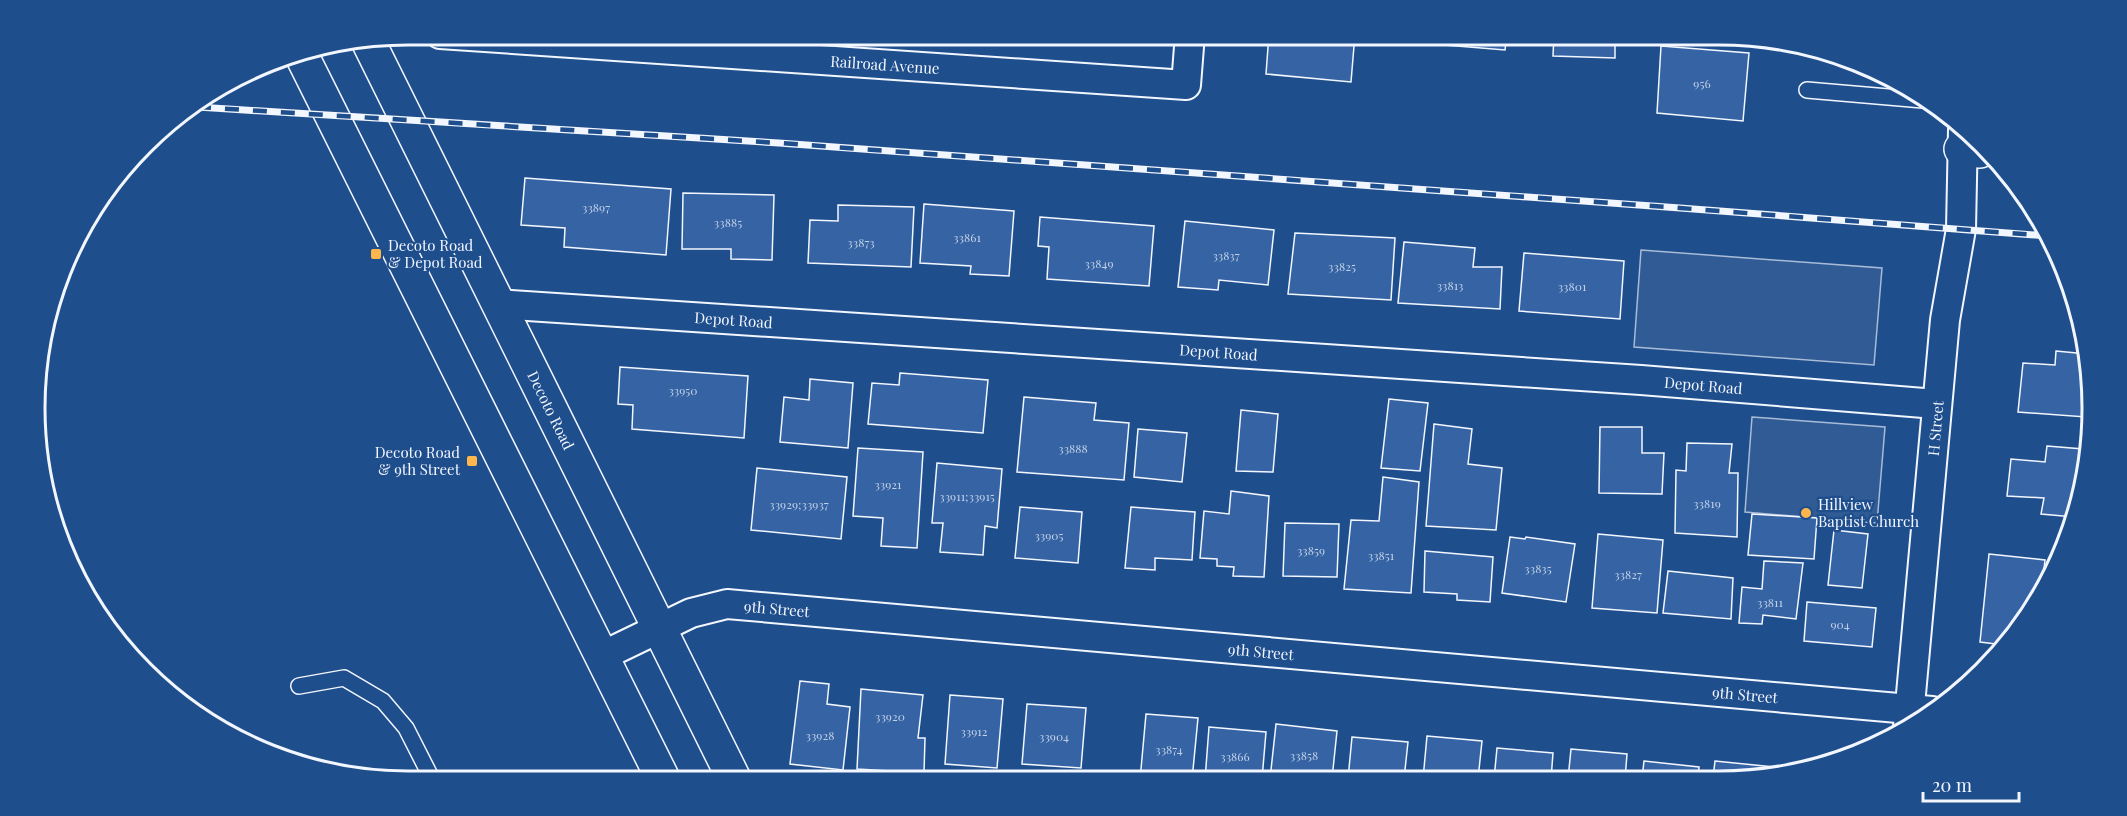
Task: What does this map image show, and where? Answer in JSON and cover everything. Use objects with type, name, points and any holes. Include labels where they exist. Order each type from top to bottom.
[{"type":"main road","name":"Decoto Road","points":[[371,47],[730,771]]},
{"type":"main road","points":[[304,60],[659,771]]},
{"type":"street","name":"Railroad Avenue","points":[[589,45],[1186,85],[1189,45]]},
{"type":"street","name":"H Street","points":[[1916,713],[1936,404],[1945,320],[1961,229],[1968,144]]},
{"type":"street","name":"Depot Road","points":[[498,304],[1629,380],[1936,404]]},
{"type":"street","name":"9th Street","points":[[602,656],[691,613],[727,604],[1911,716]]},
{"type":"lane","points":[[1807,90],[1908,99]]},
{"type":"lane","points":[[299,686],[344,678],[383,701],[406,728],[428,771]]},
{"type":"shaded area","points":[[1641,250],[1882,268],[1874,365],[1634,347]]},
{"type":"shaded area","points":[[1752,417],[1885,427],[1877,523],[1843,521],[1842,526],[1817,524],[1817,518],[1745,512]]},
{"type":"building","points":[[1268,45],[1354,45],[1351,82],[1266,74]]},
{"type":"building","points":[[1445,45],[1506,45],[1505,50]]},
{"type":"building","points":[[1554,45],[1615,45],[1615,58],[1553,56]]},
{"type":"building","points":[[1661,46],[1749,53],[1743,121],[1657,113]]},
{"type":"building","points":[[525,178],[671,189],[666,255],[564,247],[565,228],[521,225]]},
{"type":"building","points":[[683,193],[774,195],[772,260],[731,259],[731,249],[682,249]]},
{"type":"building","points":[[924,204],[1014,211],[1009,276],[970,274],[971,266],[920,263]]},
{"type":"building","points":[[838,205],[914,207],[911,267],[808,263],[810,220],[838,221]]},
{"type":"building","points":[[1040,217],[1154,226],[1149,286],[1047,279],[1049,247],[1038,246]]},
{"type":"building","points":[[1185,221],[1274,230],[1268,285],[1219,280],[1218,290],[1178,287]]},
{"type":"building","points":[[1295,233],[1395,238],[1391,300],[1288,294]]},
{"type":"building","points":[[1404,242],[1475,248],[1473,267],[1502,267],[1500,309],[1398,303]]},
{"type":"building","points":[[1524,253],[1624,261],[1620,319],[1519,311]]},
{"type":"building","points":[[2056,351],[2078,353],[2082,417],[2018,412],[2023,363],[2055,365]]},
{"type":"building","points":[[620,367],[748,376],[744,438],[632,429],[633,405],[618,404]]},
{"type":"building","points":[[900,373],[988,380],[983,433],[868,424],[872,383],[899,385]]},
{"type":"building","points":[[810,379],[853,383],[848,448],[780,442],[784,397],[809,400]]},
{"type":"building","points":[[1024,397],[1096,403],[1094,420],[1129,423],[1124,480],[1017,472]]},
{"type":"building","points":[[1389,399],[1428,403],[1420,471],[1381,468]]},
{"type":"building","points":[[1241,410],[1278,414],[1273,472],[1236,471]]},
{"type":"building","points":[[1434,424],[1472,429],[1468,464],[1502,468],[1496,530],[1426,526]]},
{"type":"building","points":[[1600,427],[1642,427],[1642,453],[1664,453],[1662,494],[1599,493]]},
{"type":"building","points":[[1138,429],[1187,433],[1182,482],[1134,477]]},
{"type":"building","points":[[1687,443],[1732,444],[1729,473],[1738,473],[1737,537],[1675,533],[1676,470],[1686,471]]},
{"type":"building","points":[[2047,446],[2080,449],[2066,516],[2041,514],[2044,498],[2007,496],[2011,459],[2045,462]]},
{"type":"building","points":[[858,448],[923,452],[917,548],[881,546],[883,518],[853,516]]},
{"type":"building","points":[[937,463],[1002,469],[997,528],[985,526],[983,555],[940,552],[943,523],[932,523]]},
{"type":"building","points":[[757,468],[847,477],[841,539],[751,530]]},
{"type":"building","points":[[1383,477],[1419,482],[1411,593],[1344,589],[1351,520],[1379,521]]},
{"type":"building","points":[[1231,491],[1269,496],[1264,577],[1233,576],[1234,567],[1217,566],[1217,559],[1200,558],[1204,511],[1229,514]]},
{"type":"building","points":[[1020,507],[1082,512],[1078,563],[1015,558]]},
{"type":"building","points":[[1131,507],[1195,512],[1192,560],[1155,558],[1155,570],[1125,568]]},
{"type":"building","points":[[1752,514],[1817,518],[1814,559],[1748,555]]},
{"type":"building","points":[[1285,523],[1339,524],[1337,577],[1283,576]]},
{"type":"building","points":[[1834,530],[1868,534],[1862,588],[1828,585]]},
{"type":"building","points":[[1598,534],[1663,540],[1657,613],[1592,608]]},
{"type":"building","points":[[1510,537],[1575,544],[1566,602],[1502,593]]},
{"type":"building","points":[[1425,551],[1493,557],[1490,602],[1457,600],[1457,594],[1424,592]]},
{"type":"building","points":[[1989,554],[2045,560],[2044,571],[2007,629],[1995,644],[1980,642]]},
{"type":"building","points":[[1764,561],[1803,563],[1796,619],[1763,615],[1762,624],[1739,623],[1742,587],[1762,589]]},
{"type":"building","points":[[1668,571],[1733,578],[1731,619],[1663,613]]},
{"type":"building","points":[[1807,602],[1876,608],[1872,647],[1804,641]]},
{"type":"building","points":[[800,681],[829,684],[827,704],[850,707],[843,770],[790,764]]},
{"type":"building","points":[[861,689],[923,695],[918,738],[925,738],[924,771],[857,769]]},
{"type":"building","points":[[950,695],[1003,699],[997,768],[945,764]]},
{"type":"building","points":[[1027,704],[1086,708],[1081,768],[1022,764]]},
{"type":"building","points":[[1146,714],[1198,718],[1193,771],[1141,771]]},
{"type":"building","points":[[1276,724],[1337,731],[1333,771],[1271,771]]},
{"type":"building","points":[[1209,727],[1266,732],[1263,771],[1206,771]]},
{"type":"building","points":[[1427,736],[1482,741],[1479,771],[1424,771]]},
{"type":"building","points":[[1352,737],[1408,742],[1405,771],[1349,771]]},
{"type":"building","points":[[1497,748],[1553,753],[1552,771],[1495,771]]},
{"type":"building","points":[[1571,749],[1627,754],[1626,771],[1569,771]]},
{"type":"building","points":[[1644,761],[1699,767],[1699,771],[1643,771]]},
{"type":"building","points":[[1715,761],[1773,767],[1743,770],[1714,771]]},
{"type":"railway","points":[[204,107],[779,143],[2038,235]]},
{"type":"place","name":"Decoto Road & Depot Road","points":[[376,254]]},
{"type":"place","name":"Decoto Road & 9th Street","points":[[472,461]]},
{"type":"place","name":"Hillview Baptist Church","points":[[1806,513]]}]
